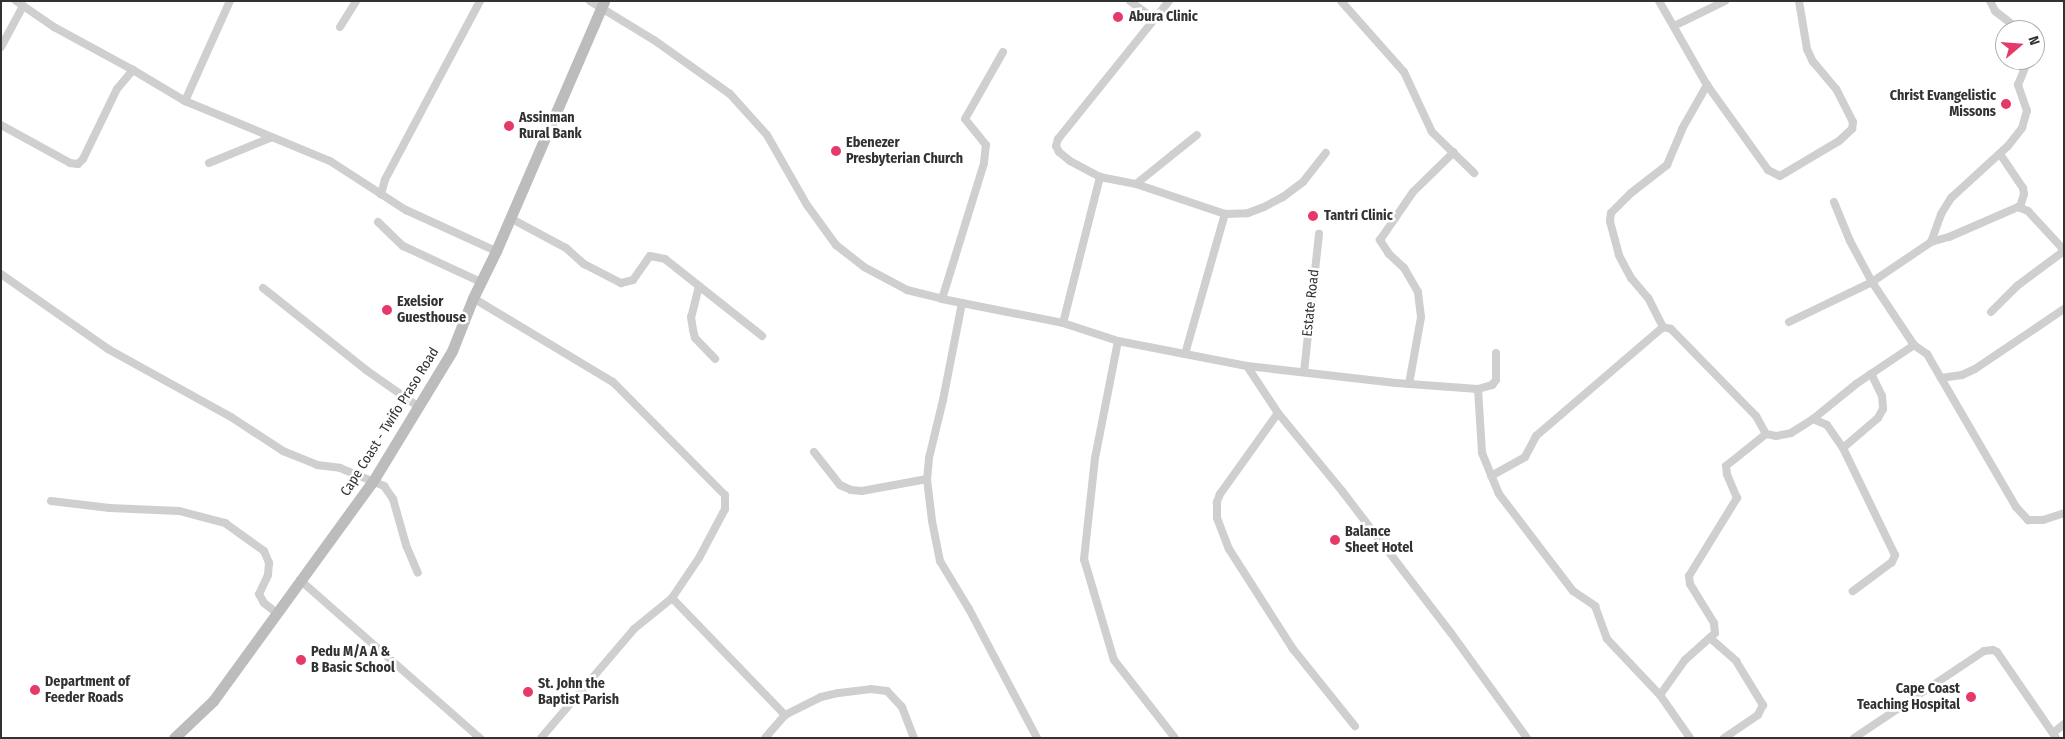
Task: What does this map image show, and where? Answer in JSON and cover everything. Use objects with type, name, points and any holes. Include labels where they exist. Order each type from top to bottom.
[{"type":"main road","name":"Cape Coast - Twifo Praso Road","points":[[174,738],[213,701],[373,481],[452,351],[473,298],[496,251],[564,97],[598,3]]},
{"type":"street","points":[[185,101],[230,1]]},
{"type":"street","points":[[340,27],[356,1]]},
{"type":"street","points":[[381,194],[384,180],[480,1]]},
{"type":"street","points":[[1130,1],[1155,20]]},
{"type":"street","points":[[1169,1],[1058,138],[1056,146],[1059,152],[1070,161],[1100,178],[1136,184],[1224,214],[1248,213],[1264,208],[1283,197],[1303,182],[1326,154]]},
{"type":"street","points":[[1341,1],[1404,72],[1432,132],[1474,173]]},
{"type":"street","points":[[1659,1],[1707,85],[1768,170],[1776,175],[1786,173],[1839,141],[1852,130],[1853,122],[1836,89],[1812,62],[1807,49],[1799,1]]},
{"type":"street","points":[[1674,26],[1725,1]]},
{"type":"street","points":[[1990,1],[1995,11],[2007,20]]},
{"type":"street","points":[[598,3],[730,94],[767,135],[807,205],[836,245],[864,267],[898,285],[942,299],[1063,323],[1118,341],[1247,366],[1409,384],[1478,389],[1495,383],[1496,353]]},
{"type":"street","points":[[1,47],[20,4],[54,27],[185,101],[270,138],[330,161],[406,210],[496,251]]},
{"type":"street","points":[[942,299],[984,163],[986,145],[965,119],[1003,52]]},
{"type":"street","points":[[1,125],[70,163],[78,164],[83,159],[117,89],[133,70]]},
{"type":"street","points":[[1930,242],[1941,214],[1951,198],[2000,154],[2022,128],[2027,116],[2018,85],[2024,70]]},
{"type":"street","points":[[1707,85],[1682,128],[1667,165],[1630,193],[1611,213],[1610,221],[1618,256],[1631,278],[1648,298],[1663,327],[1671,329],[1756,416],[1766,434]]},
{"type":"street","points":[[1136,184],[1197,135]]},
{"type":"street","points":[[209,162],[270,138]]},
{"type":"street","points":[[1409,384],[1421,317],[1418,292],[1414,283],[1380,240],[1413,192],[1454,152]]},
{"type":"street","points":[[2000,154],[2023,188],[2024,194],[2020,207]]},
{"type":"street","points":[[1063,323],[1100,178]]},
{"type":"street","points":[[1834,202],[1850,241],[1872,282],[1914,345],[1927,354],[2016,507],[2028,520],[2043,520],[2064,513]]},
{"type":"street","points":[[1790,322],[1872,282],[1930,242],[1949,237],[2020,207],[2028,211],[2064,250],[2017,286],[1991,312]]},
{"type":"street","points":[[1185,354],[1224,214]]},
{"type":"street","points":[[510,218],[566,248],[584,264],[611,280],[628,283],[633,280],[646,259],[650,256],[665,259],[762,336]]},
{"type":"street","points":[[378,222],[403,246],[481,282]]},
{"type":"street","name":"Estate Road","points":[[1304,372],[1319,234]]},
{"type":"street","points":[[1,274],[108,349],[231,417],[283,451],[317,465],[340,468],[384,486],[393,499],[406,545],[418,573]]},
{"type":"street","points":[[699,286],[691,318],[693,330],[695,338],[716,360]]},
{"type":"street","points":[[263,288],[366,370],[419,406]]},
{"type":"street","points":[[473,298],[613,382],[725,495],[726,509],[699,558],[672,598],[634,629],[541,738]]},
{"type":"street","points":[[962,303],[927,478],[932,521],[940,561],[969,609],[1038,738]]},
{"type":"street","points":[[1941,378],[1962,375],[1975,369],[2064,309]]},
{"type":"street","points":[[1491,476],[1525,457],[1536,436],[1663,327]]},
{"type":"street","points":[[1118,341],[1095,458],[1084,560],[1114,660],[1175,738]]},
{"type":"street","points":[[1660,694],[1685,660],[1715,633],[1714,623],[1690,584],[1689,576],[1737,498],[1727,474],[1726,466],[1766,434],[1781,436],[1813,419],[1871,373],[1914,345]]},
{"type":"street","points":[[1247,366],[1278,414],[1452,633],[1527,738]]},
{"type":"street","points":[[1843,448],[1878,418],[1883,409],[1882,396],[1871,373]]},
{"type":"street","points":[[1478,389],[1482,453],[1491,476],[1509,510],[1573,591],[1595,606],[1602,629],[1608,639],[1660,694],[1690,738]]},
{"type":"street","points":[[1278,414],[1220,494],[1217,502],[1217,518],[1229,549],[1293,649],[1355,726]]},
{"type":"street","points":[[1813,419],[1827,425],[1843,448],[1895,555],[1892,562],[1853,591]]},
{"type":"street","points":[[814,452],[840,485],[851,490],[862,490],[927,478]]},
{"type":"street","points":[[51,501],[179,512],[225,522],[264,551],[269,563],[268,575],[259,594],[264,604],[277,613]]},
{"type":"street","points":[[300,580],[480,738]]},
{"type":"street","points":[[672,598],[785,715]]},
{"type":"street","points":[[1710,638],[1736,661],[1763,705],[1758,715],[1724,738]]},
{"type":"street","points":[[1854,738],[1984,651],[1993,650],[1999,655],[2055,735],[2064,724]]},
{"type":"street","points":[[765,738],[785,715],[821,698],[839,692],[871,690],[887,691],[902,707],[914,738]]},
{"type":"place","name":"Abura Clinic","points":[[1118,17]]},
{"type":"place","name":"Christ Evangelistic Missons","points":[[2006,104]]},
{"type":"place","name":"Assinman Rural Bank","points":[[509,126]]},
{"type":"place","name":"Ebenezer Presbyterian Church","points":[[836,151]]},
{"type":"place","name":"Tantri Clinic","points":[[1313,216]]},
{"type":"place","name":"Exelsior Guesthouse","points":[[387,310]]},
{"type":"place","name":"Balance Sheet Hotel","points":[[1335,540]]},
{"type":"place","name":"Pedu M/A A & B Basic School","points":[[301,660]]},
{"type":"place","name":"Department of Feeder Roads","points":[[35,690]]},
{"type":"place","name":"St. John the Baptist Parish","points":[[528,692]]},
{"type":"place","name":"Cape Coast Teaching Hospital","points":[[1971,697]]}]
